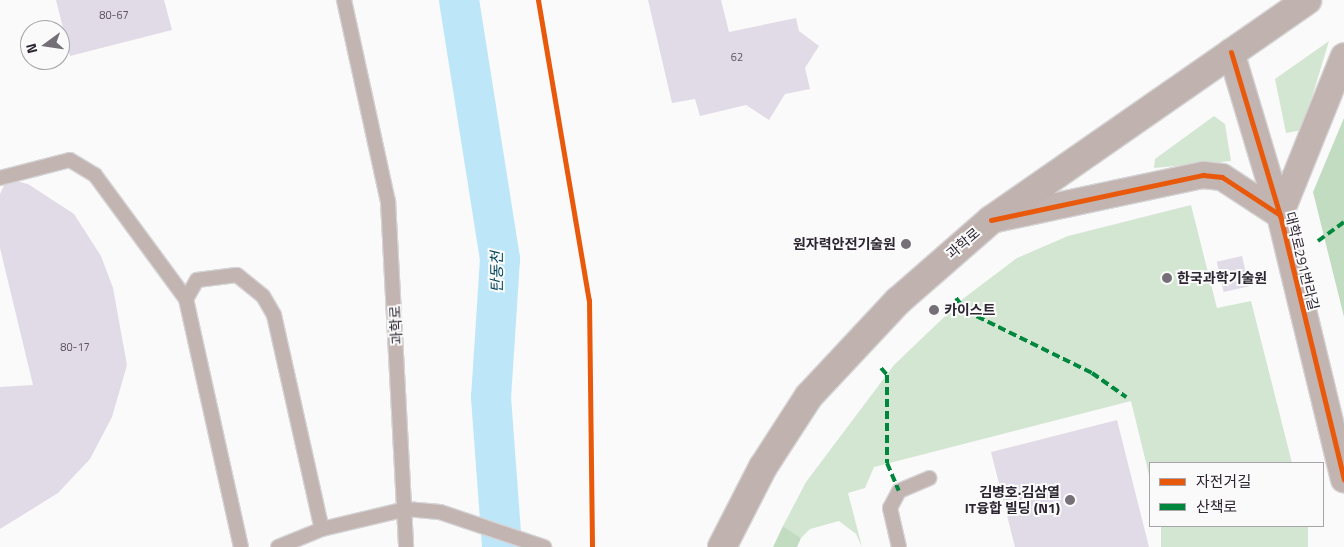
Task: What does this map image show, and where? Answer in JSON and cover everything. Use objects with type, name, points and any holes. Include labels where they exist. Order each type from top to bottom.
[{"type":"main road","name":"과학로","points":[[722,547],[763,467],[808,396],[898,301],[991,220],[1307,0]]},
{"type":"street","name":"대학로291번라길","points":[[1231,52],[1280,215],[1344,479]]},
{"type":"street","points":[[991,220],[1203,175],[1222,177],[1280,215],[1344,56]]},
{"type":"lane","name":"과학로","points":[[344,0],[388,201],[406,509],[406,547]]},
{"type":"lane","points":[[0,178],[70,160],[95,175],[186,299],[241,547]]},
{"type":"lane","points":[[186,299],[197,280],[237,275],[262,296],[274,315],[322,529]]},
{"type":"lane","points":[[899,547],[890,508],[899,491],[929,478]]},
{"type":"lane","points":[[278,547],[322,529],[406,509],[440,512],[544,547]]},
{"type":"green space","points":[[1329,41],[1302,130],[1286,133],[1275,79]]},
{"type":"green space","points":[[1214,116],[1225,124],[1231,161],[1154,168],[1155,159]]},
{"type":"green space","points":[[1344,118],[1344,317],[1313,192]]},
{"type":"green space","points":[[1191,205],[1217,308],[1251,301],[1292,462],[1149,462],[1149,475],[1131,401],[874,467],[865,488],[848,493],[862,547],[856,534],[839,521],[810,529],[801,538],[783,526],[806,482],[894,365],[964,298],[1017,258],[1068,236]]},
{"type":"green space","points":[[783,526],[801,538],[797,547],[773,547]]},
{"type":"green space","points":[[1161,527],[1308,527],[1308,547],[1161,547]]},
{"type":"building","points":[[56,0],[164,0],[172,30],[70,56],[70,20],[61,20]]},
{"type":"building","points":[[648,0],[721,0],[729,32],[796,18],[799,31],[819,46],[805,68],[810,89],[785,94],[769,120],[746,105],[700,116],[695,99],[672,103]]},
{"type":"building","points":[[7,179],[28,184],[74,214],[101,256],[113,288],[127,365],[112,417],[90,459],[58,493],[0,529],[0,387],[33,385],[0,248],[0,194]]},
{"type":"building","points":[[1242,256],[1249,286],[1224,292],[1217,262]]},
{"type":"building","name":"김병호·김삼열 IT융합 빌딩 (N1)","points":[[1117,420],[1149,547],[1015,547],[991,452]]},
{"type":"waterway","name":"탄동천","points":[[459,0],[500,259],[491,397],[502,547]]},
{"type":"marked path","points":[[1318,241],[1344,222]]},
{"type":"marked path","points":[[956,298],[966,311],[1092,373],[1126,397]]},
{"type":"marked path","points":[[881,368],[887,375],[887,463],[899,491]]},
{"type":"cycle path","points":[[538,0],[589,300],[592,547]]},
{"type":"cycle path","points":[[1231,52],[1280,215],[1344,479]]},
{"type":"cycle path","points":[[991,220],[1203,175],[1222,177],[1280,215]]},
{"type":"place","name":"원자력안전기술원","points":[[906,244]]},
{"type":"place","name":"한국과학기술원","points":[[1167,278]]},
{"type":"place","name":"카이스트","points":[[934,310]]},
{"type":"place","name":"김병호·김삼열 IT융합 빌딩 (N1)","points":[[1070,500]]}]
